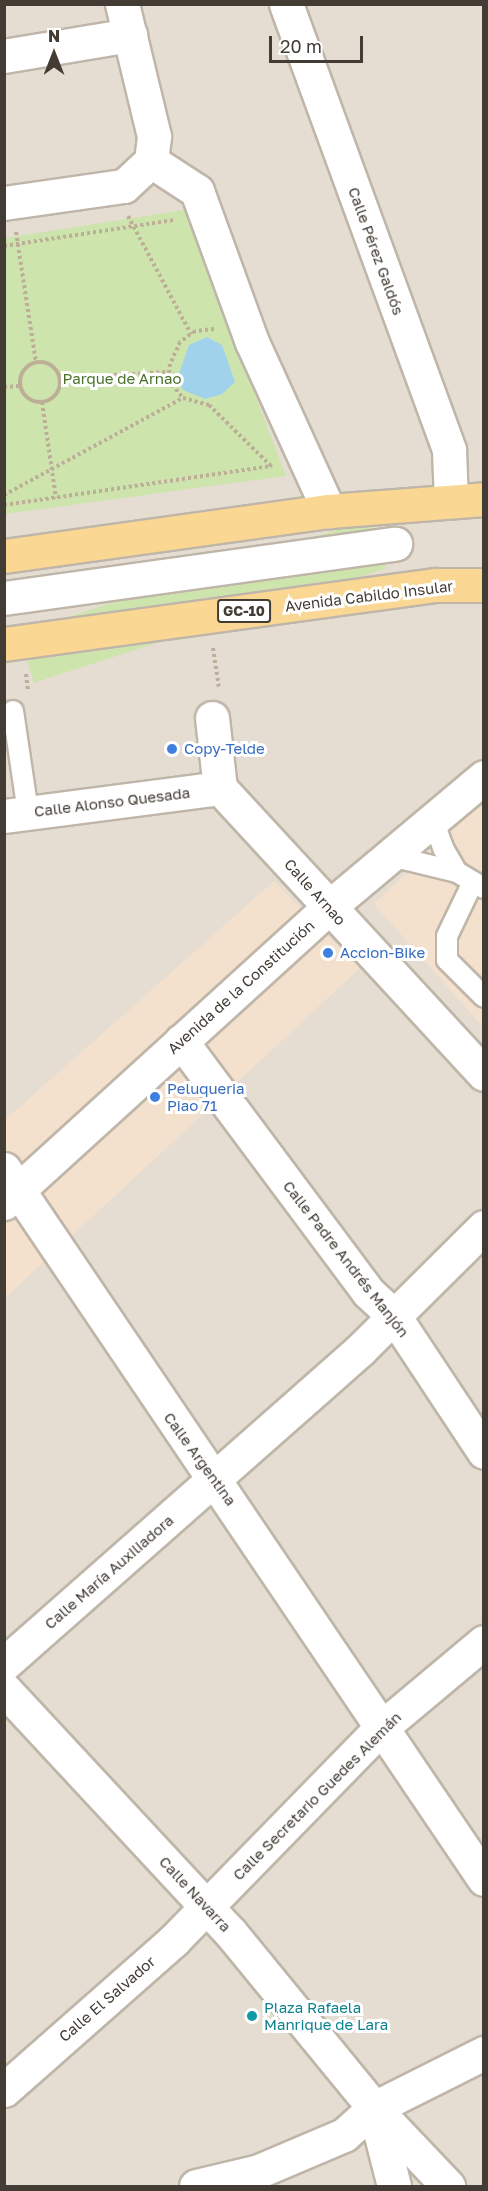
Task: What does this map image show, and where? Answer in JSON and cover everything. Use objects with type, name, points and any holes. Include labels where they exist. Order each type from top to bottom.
[{"type":"main road","points":[[4,556],[329,511],[483,499]]},
{"type":"main road","name":"Avenida Cabildo Insular","points":[[4,644],[436,585],[483,585]]},
{"type":"street","points":[[10,217],[124,186],[151,161],[154,136],[122,4]]},
{"type":"street","name":"Calle Pérez Galdós","points":[[286,4],[449,450],[451,501]]},
{"type":"street","points":[[4,56],[130,35]]},
{"type":"street","points":[[151,161],[197,191],[252,342],[329,511]]},
{"type":"street","points":[[4,598],[395,544]]},
{"type":"street","points":[[212,718],[220,788]]},
{"type":"street","name":"Avenida de la Constitución","points":[[9,1187],[181,1041],[329,907],[483,777]]},
{"type":"street","name":"Calle Alonso Quesada","points":[[16,814],[220,788]]},
{"type":"street","name":"Calle Arnao","points":[[220,788],[483,1074]]},
{"type":"street","name":"Calle Padre Andrés Manjón","points":[[181,1041],[368,1292],[394,1316],[483,1452]]},
{"type":"street","name":"Calle Argentina","points":[[9,1187],[214,1481],[483,1880]]},
{"type":"street","name":"Calle María Auxiliadora","points":[[4,1664],[214,1481],[394,1316],[483,1227]]},
{"type":"street","name":"Calle Secretario Guedes Alemán","points":[[208,1907],[381,1728],[483,1642]]},
{"type":"street","name":"Calle Navarra","points":[[4,1689],[208,1907],[374,2108],[448,2187]]},
{"type":"street","name":"Calle El Salvador","points":[[4,2090],[208,1907]]},
{"type":"street","points":[[196,2187],[259,2171],[344,2135],[374,2108],[483,2053]]},
{"type":"street","points":[[374,2108],[394,2187]]},
{"type":"lane","points":[[13,711],[16,814]]},
{"type":"lane","points":[[433,820],[442,848],[471,881]]},
{"type":"lane","points":[[391,856],[471,881]]},
{"type":"lane","points":[[471,881],[447,936],[447,960],[483,997]]},
{"type":"path","points":[[126,213],[191,334]]},
{"type":"path","points":[[10,217],[17,244],[36,362]]},
{"type":"path","points":[[4,246],[181,219]]},
{"type":"path","points":[[222,329],[191,334],[180,342],[168,372],[171,388],[183,398],[209,405],[272,468]]},
{"type":"path","points":[[36,362],[52,365],[60,378],[57,394],[42,402],[28,399],[19,386],[23,370],[36,362]]},
{"type":"path","points":[[60,378],[168,372]]},
{"type":"path","points":[[4,387],[19,386]]},
{"type":"path","points":[[4,495],[183,398]]},
{"type":"path","points":[[42,402],[56,498]]},
{"type":"path","points":[[265,446],[272,468]]},
{"type":"path","points":[[4,505],[272,468]]},
{"type":"path","points":[[213,647],[216,670]]},
{"type":"shaded area","points":[[5,5],[483,5],[483,2186],[5,2186]]},
{"type":"shaded area","points":[[483,800],[483,1027],[374,904]]},
{"type":"shaded area","points":[[274,881],[360,968],[5,1298],[5,1120]]},
{"type":"green space","name":"Parque de Arnao","points":[[184,210],[286,476],[5,514],[5,238]]},
{"type":"green space","points":[[370,519],[386,568],[34,683],[18,633]]},
{"type":"water","points":[[207,337],[222,345],[235,382],[222,394],[205,399],[183,390],[177,379],[189,345]]},
{"type":"place","name":"Copy-Telde","points":[[172,749]]},
{"type":"place","name":"Accion-Bike","points":[[328,953]]},
{"type":"place","name":"Peluqueria Piao 71","points":[[155,1097]]},
{"type":"place","name":"Plaza Rafaela Manrique de Lara","points":[[252,2016]]}]
